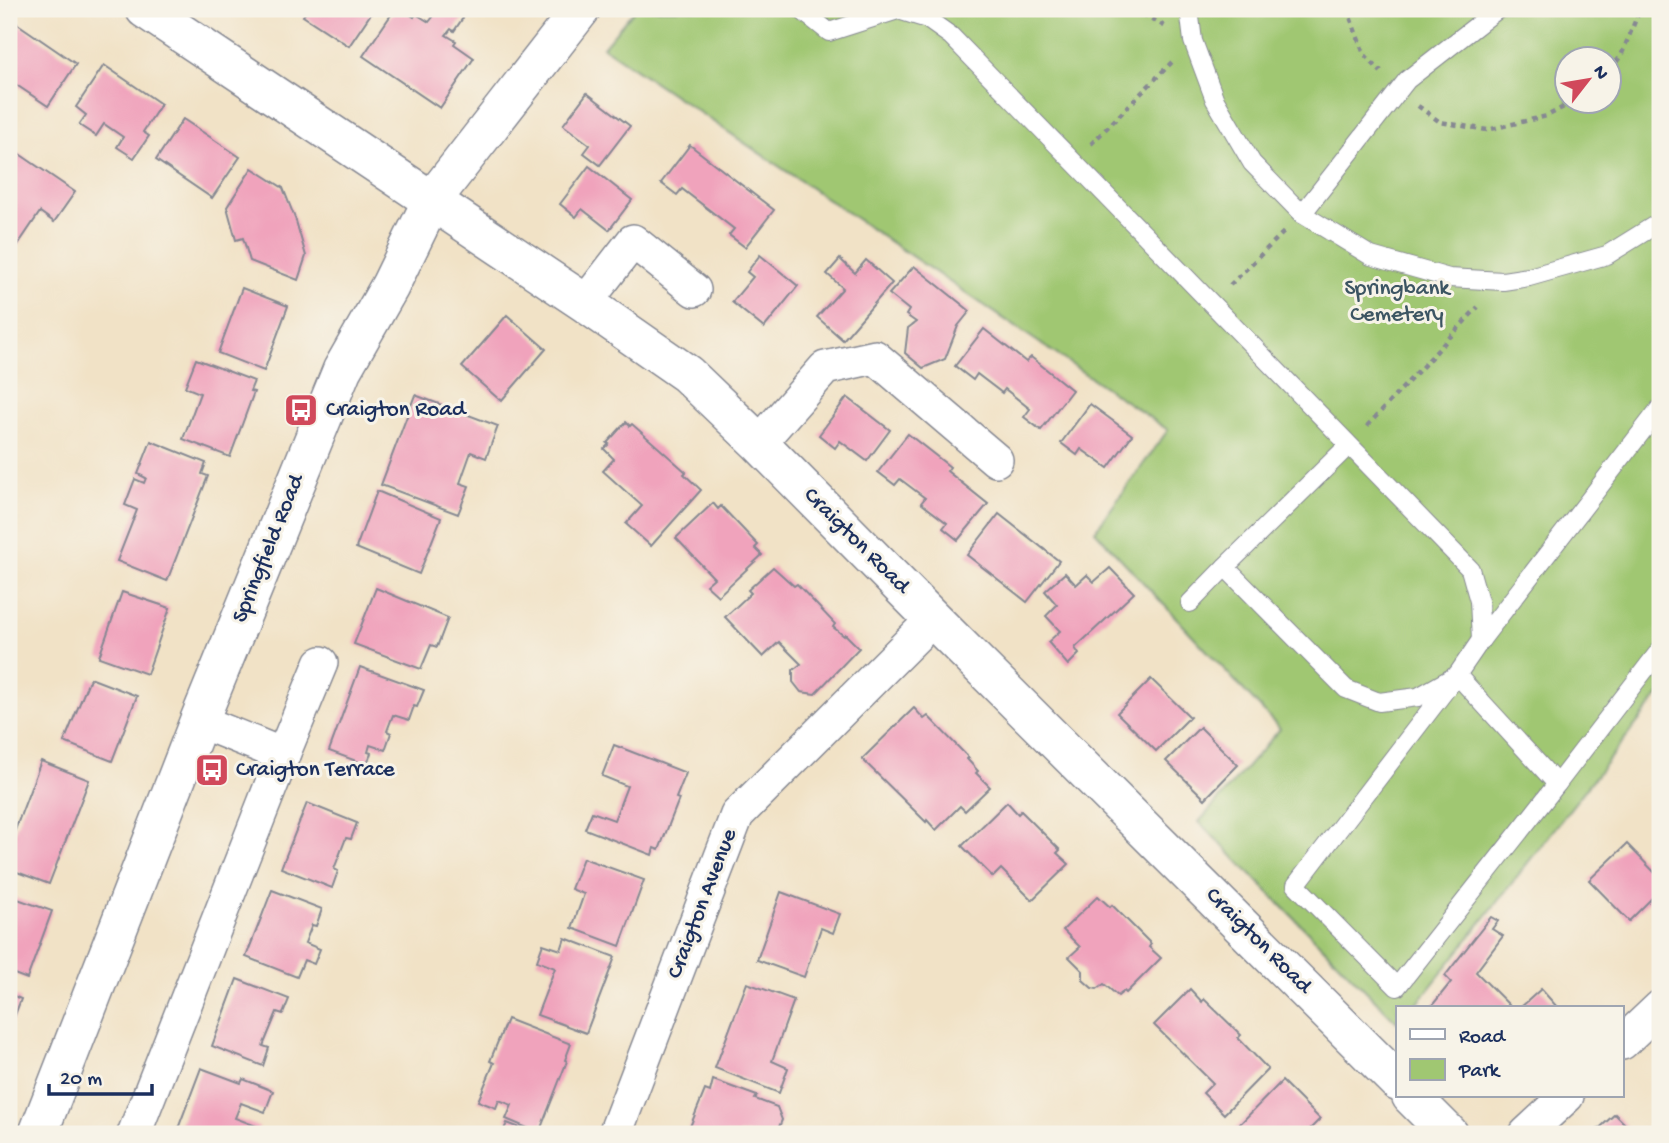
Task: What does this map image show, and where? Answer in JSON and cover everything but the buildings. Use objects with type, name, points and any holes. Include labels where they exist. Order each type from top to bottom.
[{"type":"street","name":"Craigton Road","points":[[145,9],[687,374],[1396,1080]]},
{"type":"street","name":"Springfield Road","points":[[38,1134],[199,721],[342,370],[390,286],[432,200],[581,9]]},
{"type":"street","points":[[585,303],[633,241],[694,290]]},
{"type":"street","points":[[759,443],[825,368],[876,357],[996,460]]},
{"type":"street","name":"Craigton Avenue","points":[[615,1134],[737,815],[933,620]]},
{"type":"street","points":[[134,1134],[321,663]]},
{"type":"street","points":[[199,721],[283,755]]},
{"type":"street","points":[[1624,1041],[1660,1007]]},
{"type":"street","points":[[1413,1098],[1449,1134]]},
{"type":"street","points":[[1526,1134],[1565,1098]]},
{"type":"lane","points":[[800,9],[829,32],[898,10],[927,19],[951,36],[1470,569],[1479,601],[1481,640]]},
{"type":"lane","points":[[1189,9],[1193,41],[1215,100],[1252,163],[1302,214],[1371,256],[1449,278],[1503,281],[1530,277],[1607,255],[1660,222]]},
{"type":"lane","points":[[1302,214],[1407,80],[1498,9]]},
{"type":"lane","points":[[1660,408],[1296,885],[1397,987],[1660,650]]},
{"type":"lane","points":[[1190,603],[1348,446]]},
{"type":"lane","points":[[1225,567],[1346,689],[1379,702],[1418,697],[1457,675]]},
{"type":"lane","points":[[1457,675],[1557,784]]},
{"type":"path","points":[[1347,9],[1364,54],[1398,91],[1440,122],[1487,130],[1554,112]]},
{"type":"path","points":[[1624,49],[1640,9]]},
{"type":"path","points":[[1073,162],[1193,41]]},
{"type":"path","points":[[1210,304],[1302,214]]},
{"type":"path","points":[[1348,446],[1503,281]]},
{"type":"green space","name":"Springbank Cemetery","points":[[635,9],[1660,9],[1660,694],[1416,1006],[1396,1006],[1396,1021],[1199,822],[1280,729],[1095,531],[1168,430],[603,47]]},
{"type":"place","name":"Craigton Road","points":[[301,410]]},
{"type":"place","name":"Craigton Terrace","points":[[212,770]]}]
